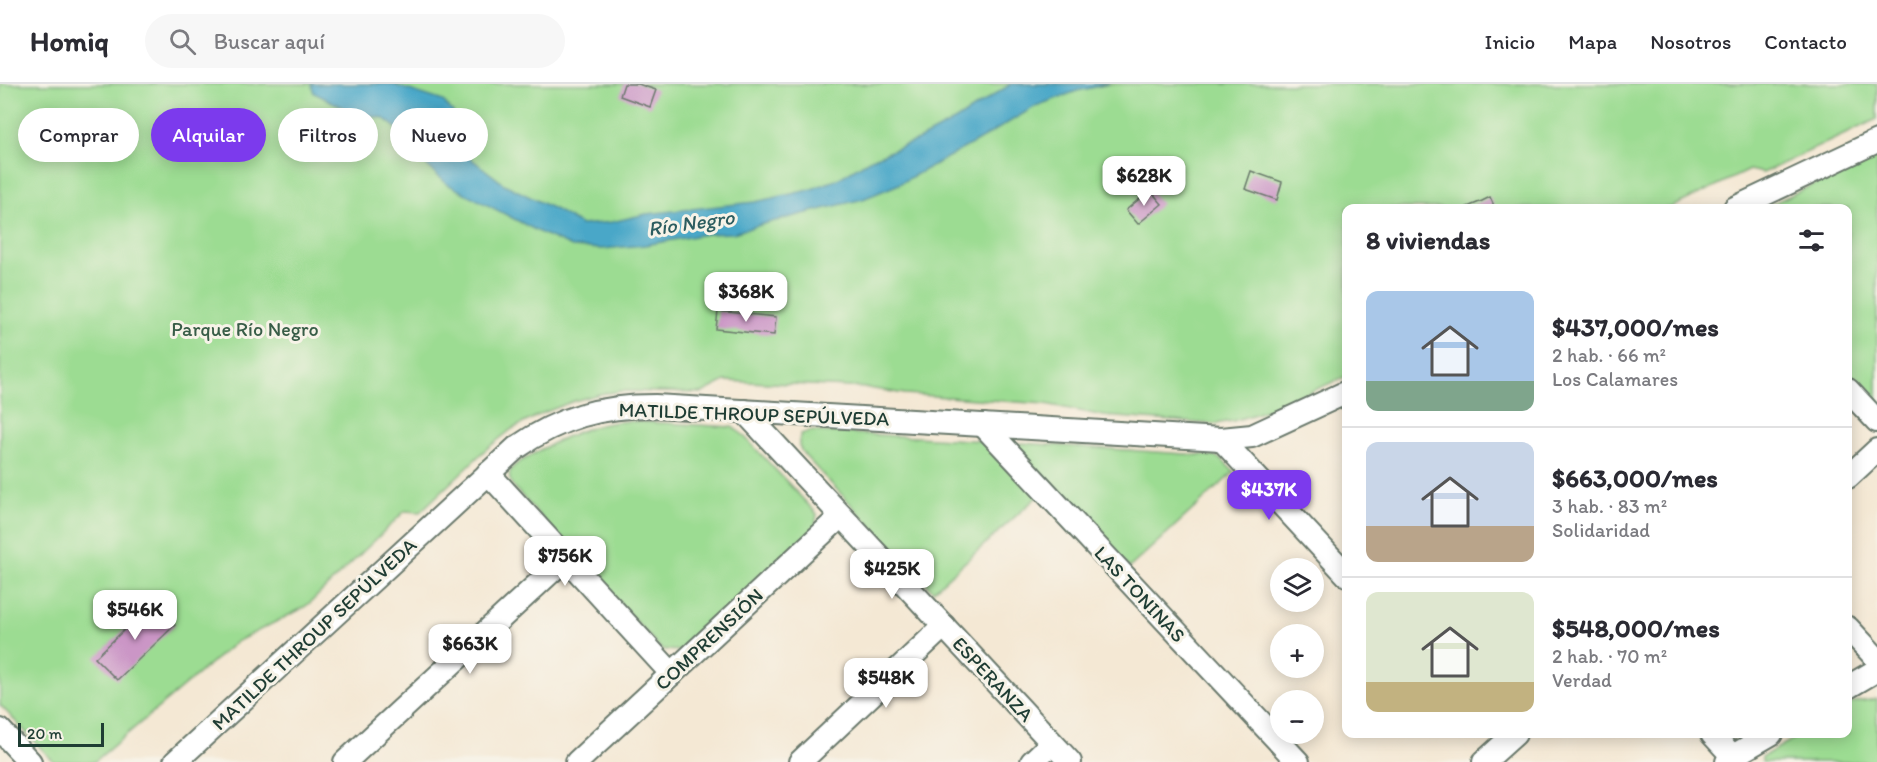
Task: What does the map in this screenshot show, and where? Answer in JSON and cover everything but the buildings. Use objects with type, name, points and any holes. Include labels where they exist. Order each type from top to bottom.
[{"type":"street","points":[[1743,204],[1877,141]]},
{"type":"street","name":"MATILDE THROUP SEPÚLVEDA","points":[[175,762],[516,448],[532,436],[567,419],[618,407],[634,406],[1221,439],[1252,436],[1342,394]]},
{"type":"street","points":[[1852,394],[1877,421]]},
{"type":"street","name":"ESPERANZA","points":[[744,411],[1070,762]]},
{"type":"street","name":"LAS TONINAS","points":[[983,425],[1298,762]]},
{"type":"street","points":[[1221,439],[1342,570]]},
{"type":"street","points":[[1852,473],[1877,450]]},
{"type":"street","points":[[489,473],[672,674]]},
{"type":"street","name":"COMPRENSIÓN","points":[[577,762],[842,516]]},
{"type":"street","points":[[345,762],[566,558]]},
{"type":"street","points":[[800,762],[944,626]]},
{"type":"street","points":[[1852,632],[1877,659]]},
{"type":"street","points":[[1852,685],[1877,670]]},
{"type":"street","points":[[0,730],[30,762]]},
{"type":"street","points":[[1484,762],[1502,738]]},
{"type":"street","points":[[1715,738],[1732,760],[1765,738]]},
{"type":"street","points":[[1032,762],[1052,743]]},
{"type":"green space","name":"Parque Río Negro","points":[[0,84],[1877,84],[1877,119],[1763,173],[1749,170],[1678,204],[1342,204],[1342,378],[1268,410],[1233,421],[1214,424],[1104,416],[1046,404],[905,394],[868,388],[725,381],[702,393],[621,391],[574,401],[543,413],[512,429],[484,451],[420,512],[405,511],[311,602],[236,642],[94,762],[54,762],[0,705]]},
{"type":"green space","points":[[1877,155],[1877,409],[1852,382],[1852,204],[1772,204]]},
{"type":"green space","points":[[629,421],[732,427],[742,434],[817,514],[815,527],[685,651],[662,650],[512,485],[509,475],[515,465],[555,442],[599,425]]},
{"type":"green space","points":[[810,431],[985,441],[1038,496],[933,591],[805,456],[800,448],[799,440],[801,434]]},
{"type":"green space","points":[[1021,443],[1215,456],[1234,472],[1129,568],[1018,450],[1018,445]]},
{"type":"green space","points":[[1877,699],[1877,762],[1762,762],[1762,757],[1795,738],[1852,738],[1852,703]]},
{"type":"water","points":[[311,84],[391,84],[443,101],[449,108],[390,108],[390,123],[378,117],[378,108],[345,108],[314,93]]},
{"type":"water","name":"Río Negro","points":[[1011,84],[1109,84],[1077,91],[1036,106],[897,185],[863,199],[733,233],[706,234],[645,245],[602,249],[572,247],[447,184],[423,162],[475,162],[504,184],[581,225],[612,222],[646,214],[755,202],[809,190],[838,179],[869,160],[920,139],[956,120]]}]
